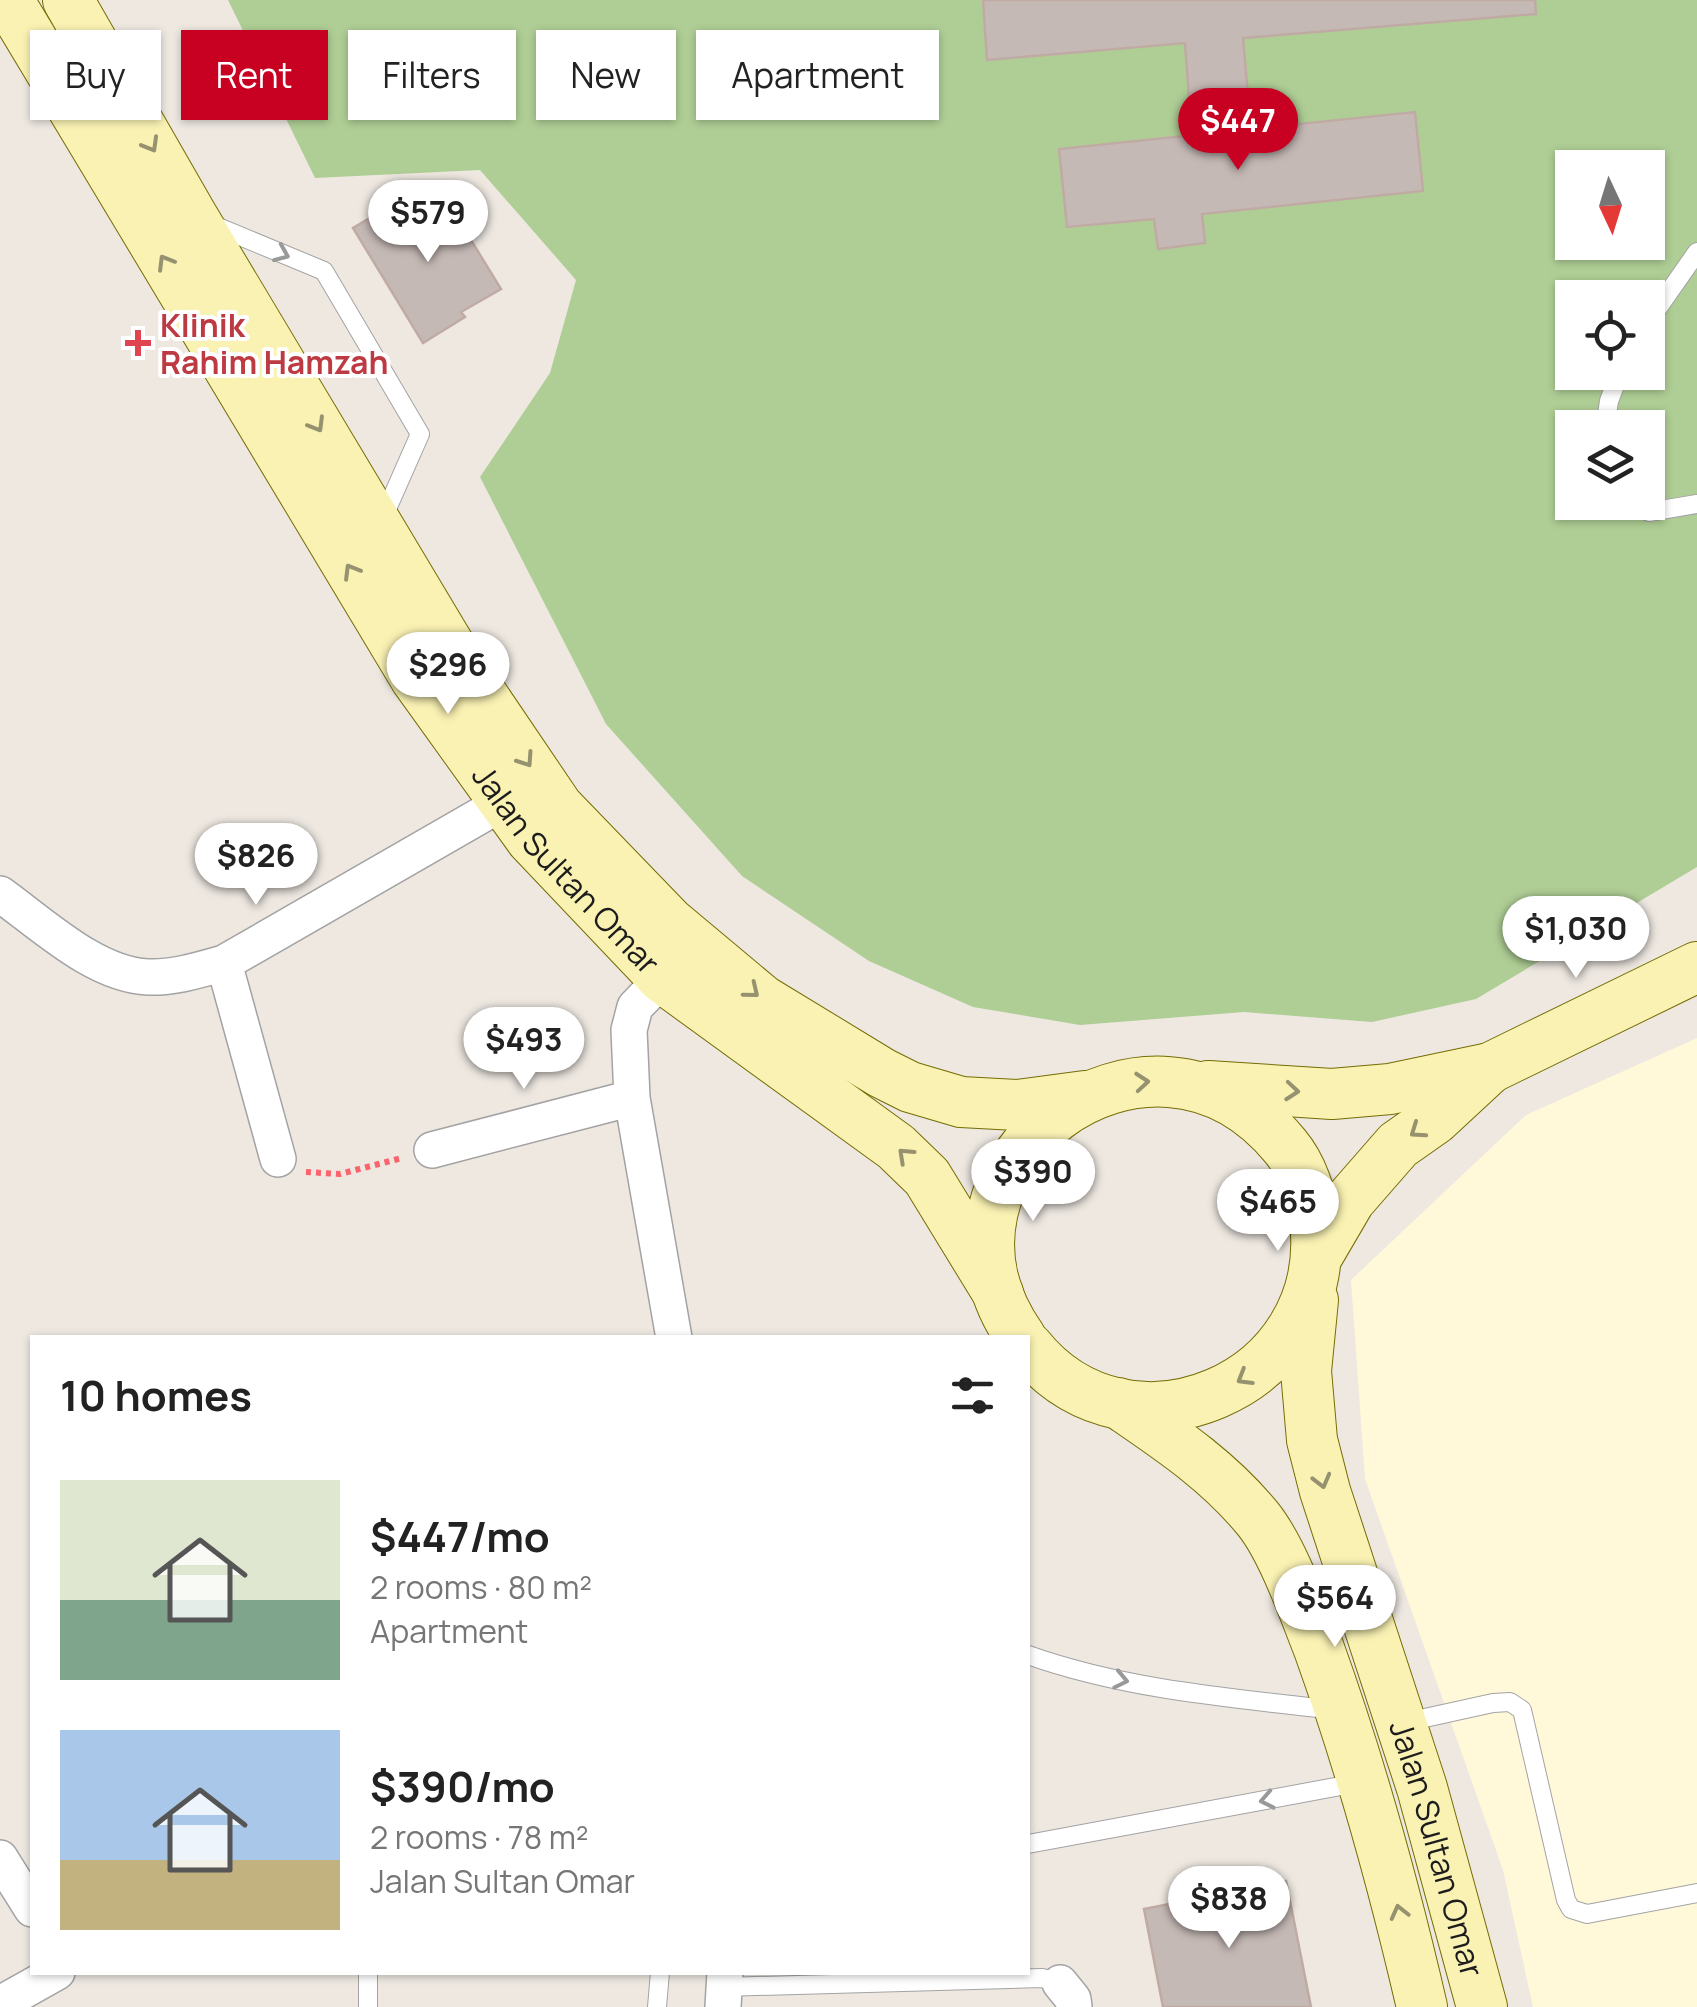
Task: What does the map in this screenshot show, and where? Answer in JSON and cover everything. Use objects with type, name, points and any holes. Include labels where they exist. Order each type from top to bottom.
[{"type":"main road","name":"Jalan Sultan Omar","points":[[8,0],[416,680],[531,838],[663,978],[896,1147],[928,1176],[998,1293]]},
{"type":"main road","name":"Jalan Sultan Omar","points":[[68,0],[454,655],[558,807],[670,923],[762,1000],[882,1073],[910,1087],[961,1102],[1017,1105],[1085,1096]]},
{"type":"main road","points":[[1019,1335],[998,1293],[990,1255],[993,1216],[1004,1178],[1024,1145],[1052,1116],[1085,1096],[1120,1084],[1158,1081],[1332,1094],[1390,1089],[1490,1068],[1697,967]]},
{"type":"main road","points":[[1116,1403],[1168,1406],[1218,1394],[1262,1368],[1296,1328],[1317,1267],[1350,1200],[1398,1145],[1435,1118],[1490,1068]]},
{"type":"main road","points":[[1195,1086],[1246,1108],[1287,1147],[1312,1197],[1317,1267]]},
{"type":"main road","name":"Jalan Sultan Omar","points":[[1317,1267],[1306,1370],[1312,1440],[1325,1492],[1402,1723],[1482,2007]]},
{"type":"main road","points":[[1030,1348],[1056,1374],[1084,1392],[1116,1403],[1189,1451],[1222,1478],[1261,1522],[1300,1600],[1341,1710],[1385,1854],[1422,2007]]},
{"type":"street","points":[[0,894],[95,962],[117,972],[147,977],[181,974],[224,963],[504,802]]},
{"type":"street","points":[[224,963],[278,1159]]},
{"type":"street","points":[[663,978],[635,1007],[629,1030],[632,1098],[673,1335]]},
{"type":"street","points":[[432,1150],[632,1098]]},
{"type":"street","points":[[0,1858],[30,1906]]},
{"type":"street","points":[[0,2004],[52,1975]]},
{"type":"lane","points":[[192,216],[324,271],[420,434],[378,527]]},
{"type":"lane","points":[[1665,298],[1697,252]]},
{"type":"lane","points":[[1665,509],[1697,504]]},
{"type":"lane","points":[[1030,1655],[1073,1670],[1176,1692],[1341,1710]]},
{"type":"lane","points":[[1402,1723],[1493,1703],[1510,1702],[1522,1710],[1571,1910],[1587,1914],[1697,1893]]},
{"type":"lane","points":[[1030,1844],[1363,1782]]},
{"type":"lane","points":[[368,1975],[368,2007]]},
{"type":"lane","points":[[657,2007],[660,1975]]},
{"type":"lane","points":[[724,1989],[1042,1978],[1067,1995]]},
{"type":"path","points":[[278,1159],[304,1172],[340,1174],[432,1150]]},
{"type":"shaded area","points":[[1697,1038],[1697,2007],[1533,2007],[1503,1870],[1365,1479],[1351,1280],[1526,1115]]},
{"type":"green space","points":[[228,0],[1697,0],[1697,867],[1476,999],[1372,1022],[1244,1012],[1080,1025],[973,1007],[869,961],[742,876],[606,724],[480,477],[550,373],[576,280],[480,170],[315,178],[287,120],[328,120],[328,30],[243,30]]},
{"type":"building","points":[[983,0],[1535,0],[1536,14],[1243,38],[1249,108],[1190,112],[1185,43],[987,60]]},
{"type":"building","points":[[1415,112],[1423,191],[1202,214],[1205,243],[1158,249],[1154,219],[1067,227],[1059,149]]},
{"type":"building","points":[[444,196],[501,289],[461,312],[465,317],[423,343],[353,228],[394,204],[405,220]]},
{"type":"building","points":[[1286,1881],[1311,2007],[1163,2007],[1144,1909]]},
{"type":"place","name":"Klinik Rahim Hamzah","points":[[138,343]]}]
